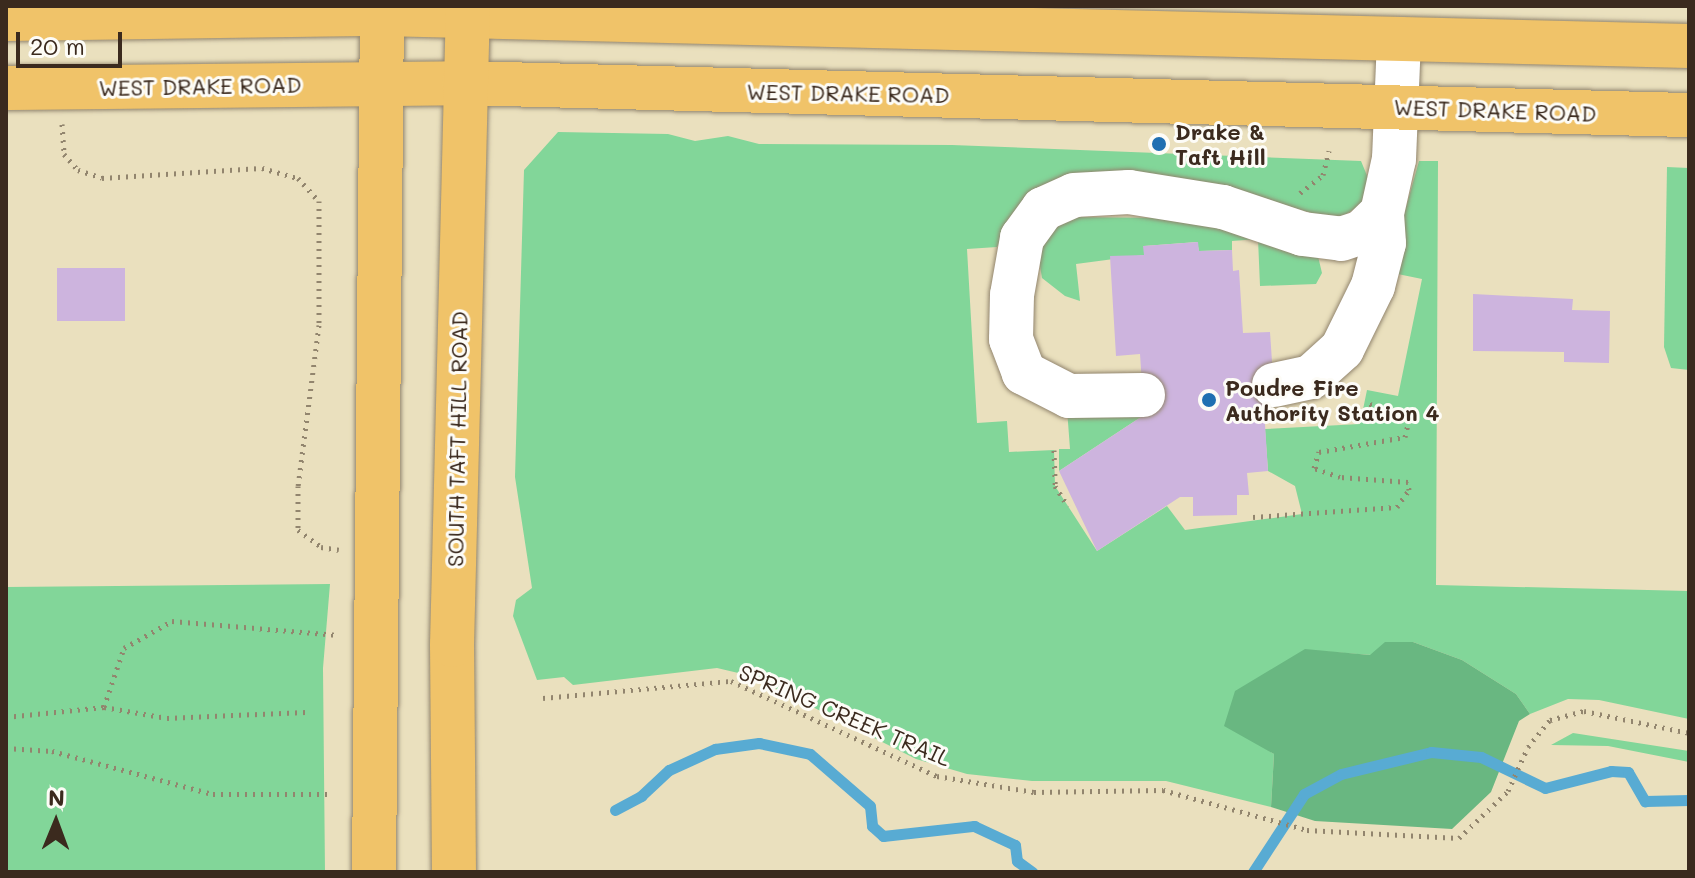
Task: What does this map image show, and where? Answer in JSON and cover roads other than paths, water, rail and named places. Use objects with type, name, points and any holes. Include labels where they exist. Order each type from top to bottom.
[{"type":"main road","points":[[374,872],[382,10]]},
{"type":"main road","points":[[6,19],[382,10],[932,17],[1399,39],[1689,46]]},
{"type":"main road","name":"SOUTH TAFT HILL ROAD","points":[[454,872],[452,645],[468,11]]},
{"type":"main road","name":"WEST DRAKE ROAD","points":[[6,88],[464,83],[1689,115]]},
{"type":"lane","points":[[1274,385],[1311,377],[1342,349],[1373,286],[1384,243],[1382,213],[1398,107],[1399,39]]},
{"type":"lane","points":[[1143,395],[1069,396],[1024,373],[1011,339],[1012,295],[1022,238],[1043,209],[1074,195],[1144,194],[1223,207],[1303,234],[1341,239],[1362,232],[1382,213]]},
{"type":"waterway","points":[[615,810],[641,796],[669,770],[715,749],[759,743],[810,754],[870,806],[872,826],[883,836],[974,826],[1015,845],[1017,861],[1032,872]]},
{"type":"waterway","points":[[1253,872],[1304,794],[1341,774],[1431,752],[1481,757],[1545,788],[1611,771],[1628,772],[1645,801],[1689,800]]},
{"type":"place","name":"Drake & Taft Hill","points":[[1159,144]]},
{"type":"place","name":"Poudre Fire Authority Station 4","points":[[1209,400]]}]
